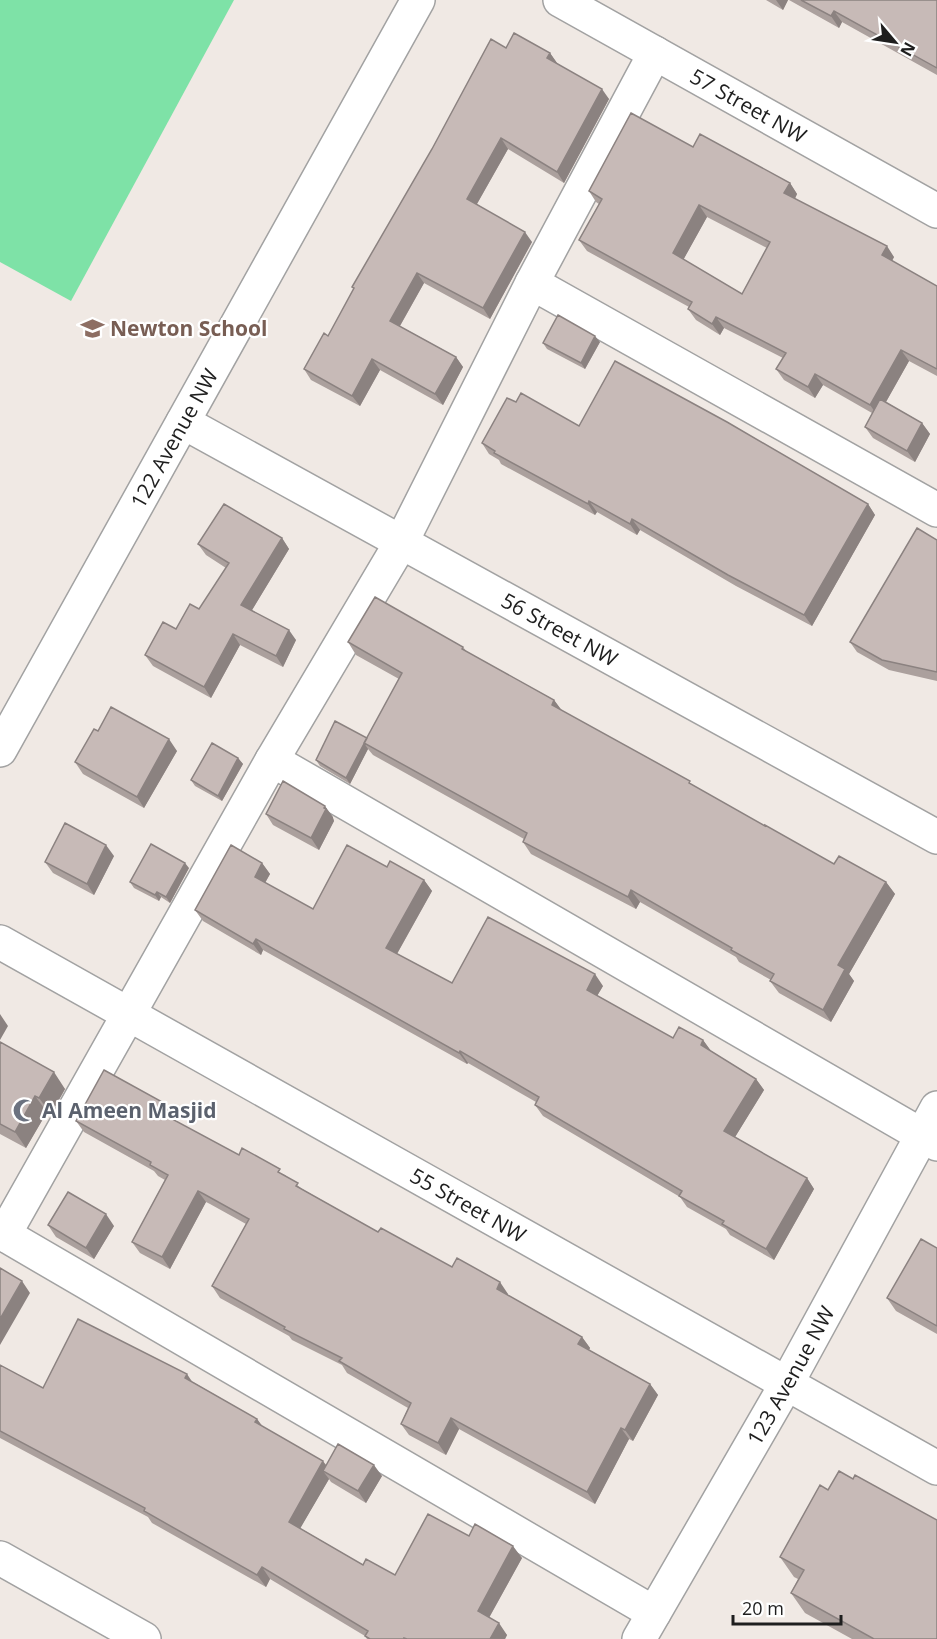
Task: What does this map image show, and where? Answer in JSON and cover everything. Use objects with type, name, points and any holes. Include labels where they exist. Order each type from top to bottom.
[{"type":"street","name":"122 Avenue NW","points":[[0,750],[418,0]]},
{"type":"street","name":"57 Street NW","points":[[560,0],[937,211]]},
{"type":"street","points":[[647,1626],[2,1234],[272,760],[402,541],[532,283],[655,53]]},
{"type":"street","points":[[532,283],[937,510]]},
{"type":"street","name":"56 Street NW","points":[[183,422],[937,837]]},
{"type":"street","points":[[272,760],[932,1129]]},
{"type":"street","name":"55 Street NW","points":[[0,942],[937,1468]]},
{"type":"street","name":"123 Avenue NW","points":[[647,1626],[932,1129]]},
{"type":"street","points":[[0,1558],[144,1639]]},
{"type":"green space","points":[[0,0],[234,0],[71,301],[0,262]]},
{"type":"building","points":[[801,0],[937,0],[937,68],[834,11],[831,16]]},
{"type":"building","points":[[514,33],[550,53],[547,58],[602,89],[557,172],[501,138],[467,199],[525,232],[483,308],[417,273],[390,321],[456,357],[435,394],[372,359],[352,396],[304,369],[324,333],[328,336],[354,288],[352,287],[432,149],[491,39],[506,48]]},
{"type":"building","points":[[631,113],[693,147],[700,134],[790,183],[784,193],[887,246],[882,255],[937,286],[937,369],[901,350],[870,405],[815,374],[808,387],[776,369],[786,353],[716,317],[712,324],[688,309],[692,302],[579,240],[602,199],[589,191]],"holes":[[[699,205],[770,242],[742,294],[673,253]]]},
{"type":"building","points":[[558,315],[595,336],[581,363],[543,343]]},
{"type":"building","points":[[615,361],[727,422],[868,504],[804,615],[728,575],[632,519],[630,524],[589,501],[588,504],[494,453],[495,451],[482,443],[507,398],[516,402],[521,393],[579,426]]},
{"type":"building","points":[[880,399],[922,423],[907,451],[865,427]]},
{"type":"building","points":[[224,504],[282,538],[241,605],[289,630],[276,656],[233,634],[204,687],[145,655],[163,622],[176,629],[190,604],[199,609],[229,563],[198,544]]},
{"type":"building","points":[[917,528],[937,540],[937,672],[882,660],[850,642]]},
{"type":"building","points":[[375,597],[554,700],[552,705],[690,781],[689,783],[765,826],[834,864],[839,856],[886,882],[838,965],[845,969],[823,1010],[770,981],[774,974],[731,950],[732,948],[631,890],[628,897],[523,842],[527,833],[364,743],[402,673],[348,642]]},
{"type":"building","points":[[111,707],[169,739],[137,797],[75,762],[94,729],[98,731]]},
{"type":"building","points":[[335,721],[367,738],[346,778],[316,760]]},
{"type":"building","points":[[212,743],[238,758],[218,796],[191,780]]},
{"type":"building","points":[[283,781],[325,806],[326,809],[311,838],[266,814]]},
{"type":"building","points":[[65,823],[106,845],[87,884],[45,862]]},
{"type":"building","points":[[151,844],[185,863],[166,897],[157,892],[155,895],[130,882]]},
{"type":"building","points":[[231,845],[262,863],[255,877],[313,909],[347,845],[387,867],[390,861],[424,880],[386,948],[452,983],[488,917],[595,974],[587,990],[673,1038],[679,1027],[703,1040],[701,1045],[756,1079],[724,1131],[807,1178],[766,1249],[722,1224],[724,1221],[679,1196],[682,1191],[535,1105],[539,1097],[256,939],[253,944],[195,910]]},
{"type":"building","name":"Al Ameen Masjid","points":[[0,1042],[54,1072],[39,1098],[35,1096],[15,1132],[0,1124]]},
{"type":"building","points":[[104,1070],[164,1103],[159,1112],[239,1155],[242,1148],[280,1169],[278,1172],[298,1183],[296,1186],[378,1232],[381,1228],[452,1267],[457,1258],[500,1282],[497,1289],[582,1337],[578,1344],[650,1384],[625,1430],[621,1428],[587,1492],[451,1418],[438,1443],[401,1424],[411,1403],[339,1361],[342,1358],[284,1329],[285,1327],[212,1286],[249,1219],[202,1193],[198,1191],[162,1257],[132,1242],[168,1175],[150,1165],[151,1162],[76,1121]]},
{"type":"building","points":[[68,1192],[106,1214],[86,1248],[48,1225]]},
{"type":"building","points":[[921,1239],[937,1248],[937,1326],[887,1298]]},
{"type":"building","points":[[0,1268],[22,1281],[0,1319]]},
{"type":"building","points":[[78,1319],[187,1374],[185,1378],[257,1419],[255,1422],[323,1461],[289,1522],[363,1565],[366,1559],[395,1575],[428,1514],[469,1536],[475,1524],[513,1546],[478,1611],[499,1623],[490,1639],[370,1639],[365,1636],[368,1631],[262,1567],[257,1575],[144,1511],[145,1508],[0,1431],[0,1365],[43,1388]]},
{"type":"building","points":[[338,1444],[374,1465],[358,1491],[323,1471]]},
{"type":"building","points":[[839,1471],[853,1479],[855,1475],[937,1520],[937,1639],[874,1639],[791,1593],[804,1570],[780,1557],[820,1485],[828,1490]]},
{"type":"place","name":"Newton School","points":[[92,328]]},
{"type":"place","name":"Al Ameen Masjid","points":[[24,1110]]}]
